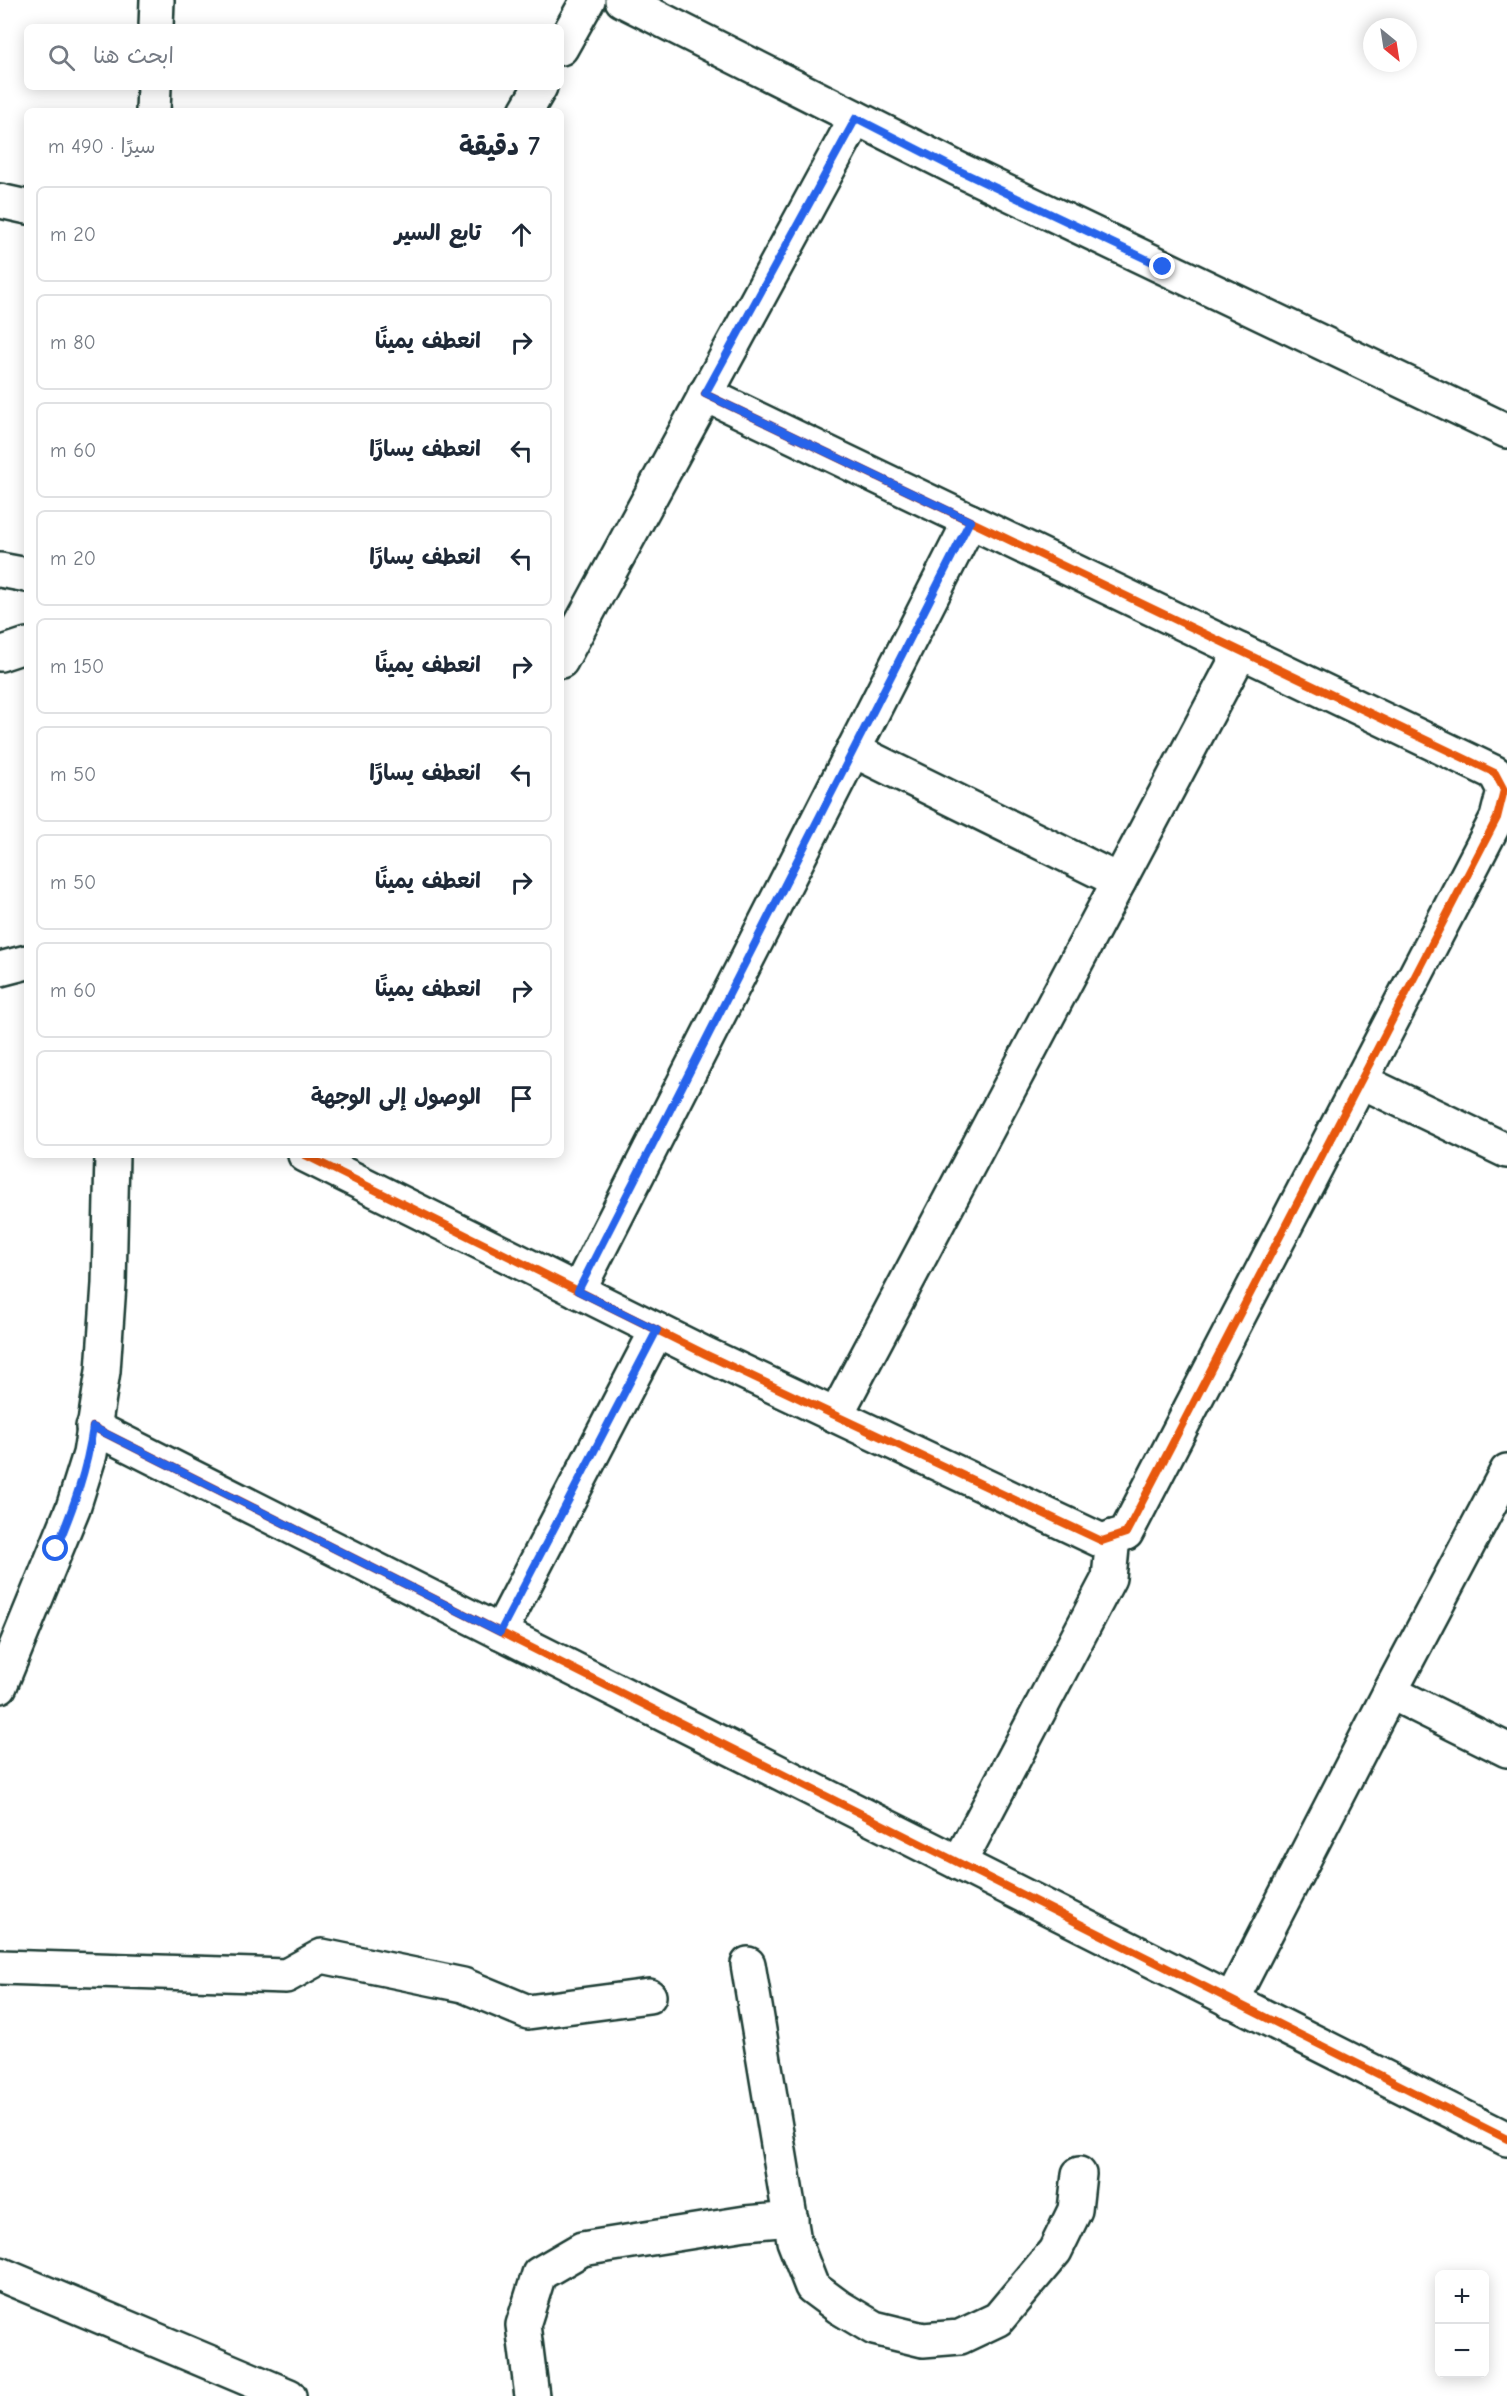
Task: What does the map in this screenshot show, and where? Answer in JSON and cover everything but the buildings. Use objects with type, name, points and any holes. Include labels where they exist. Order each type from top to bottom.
[{"type":"street","points":[[156,24],[157,0]]},
{"type":"street","points":[[564,43],[588,0]]},
{"type":"street","points":[[622,0],[958,170],[1507,430]]},
{"type":"street","points":[[153,108],[154,90]]},
{"type":"street","points":[[528,108],[538,90]]},
{"type":"street","points":[[564,650],[856,118]]},
{"type":"street","points":[[0,201],[24,206]]},
{"type":"street","points":[[312,1158],[657,1330],[1102,1541],[1126,1533],[1497,818],[1504,790],[1495,773],[705,394]]},
{"type":"street","points":[[578,1291],[970,521]]},
{"type":"street","points":[[0,570],[24,574]]},
{"type":"street","points":[[0,654],[24,646]]},
{"type":"street","points":[[836,1415],[1241,651]]},
{"type":"street","points":[[853,750],[1119,881]]},
{"type":"street","points":[[0,969],[24,963]]},
{"type":"street","points":[[1360,1081],[1507,1151]]},
{"type":"street","points":[[0,1686],[73,1508],[90,1454],[104,1360],[109,1284],[112,1158]]},
{"type":"street","points":[[500,1632],[657,1330]]},
{"type":"street","points":[[93,1427],[1507,2139]]},
{"type":"street","points":[[1231,2001],[1507,1471]]},
{"type":"street","points":[[958,1863],[1108,1578],[1113,1537]]},
{"type":"street","points":[[1390,1692],[1507,1750]]},
{"type":"street","points":[[0,1967],[286,1976],[322,1956],[463,1985],[528,2012],[649,1996]]},
{"type":"street","points":[[748,1964],[794,2241],[812,2287],[839,2307],[874,2328],[923,2340],[960,2337],[998,2319],[1055,2251],[1075,2210],[1079,2174]]},
{"type":"street","points":[[532,2396],[523,2325],[539,2274],[582,2249],[746,2223],[791,2219]]},
{"type":"street","points":[[0,2274],[289,2396]]},
{"type":"cycle path","points":[[311,1158],[705,1354],[1102,1541],[1126,1533],[1497,818],[1504,790],[1495,773],[705,394]]},
{"type":"cycle path","points":[[93,1427],[1507,2139]]},
{"type":"route","points":[[56,1549],[73,1508],[90,1454],[93,1427],[500,1632],[657,1330],[578,1291],[970,521],[705,394],[856,118],[958,170],[1163,267]]}]
